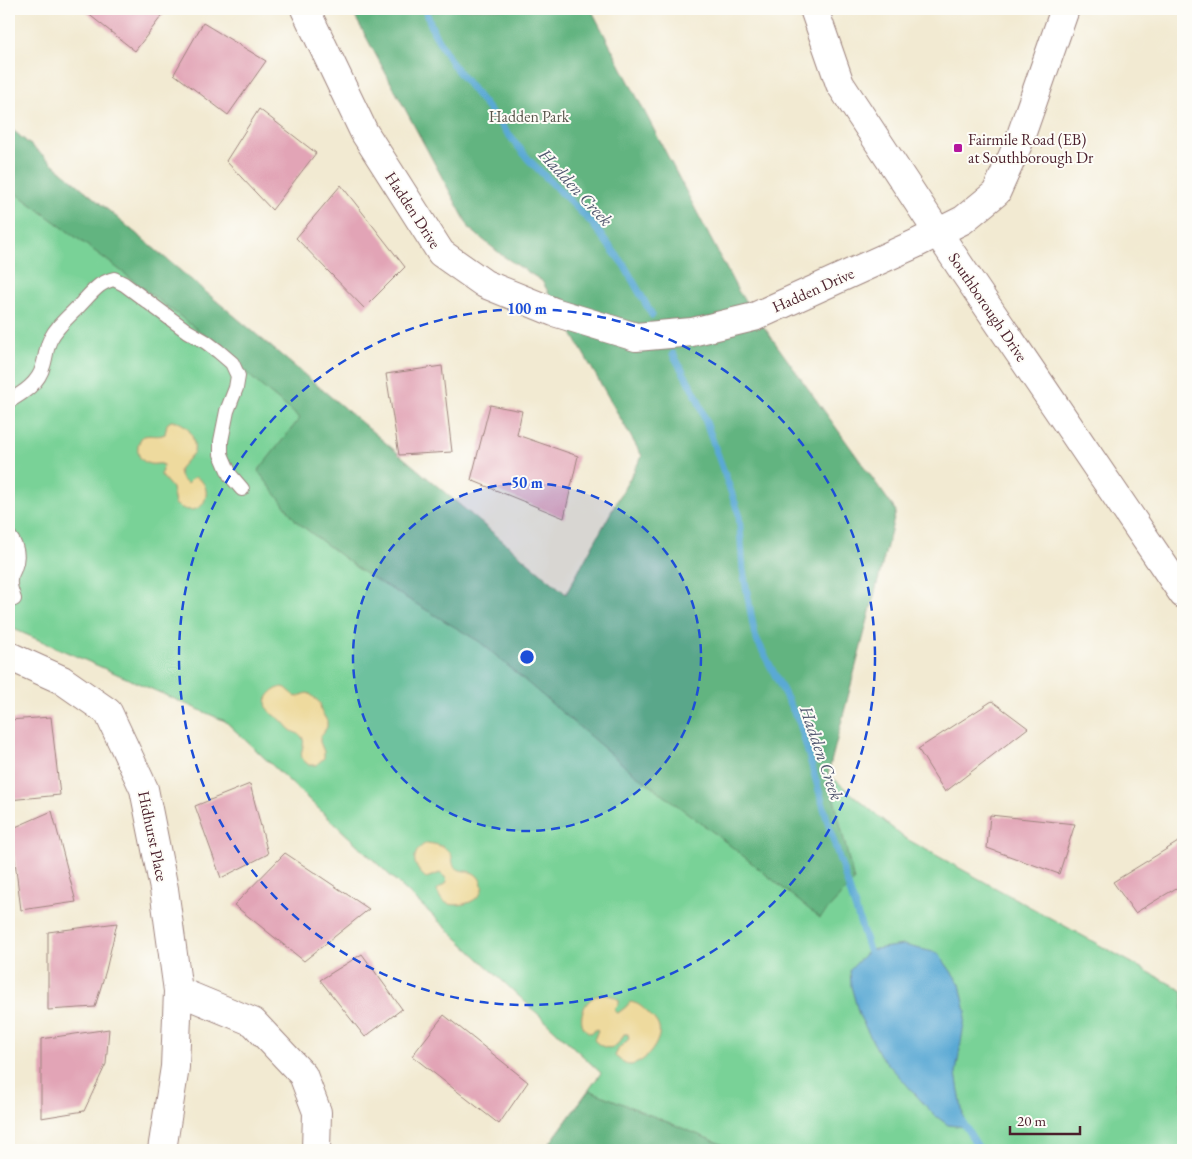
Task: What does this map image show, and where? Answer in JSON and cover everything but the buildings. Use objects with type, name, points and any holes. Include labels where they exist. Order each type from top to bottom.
[{"type":"street","name":"Hadden Drive","points":[[305,9],[364,132],[441,253],[485,284],[554,312],[636,336],[692,332],[754,317],[939,233],[963,220],[996,193],[1018,144],[1065,9]]},
{"type":"street","name":"Southborough Drive","points":[[814,9],[840,84],[960,266],[1183,594]]},
{"type":"street","name":"Hidhurst Place","points":[[9,656],[62,680],[108,712],[144,788],[164,889],[178,991],[174,1067],[162,1150]]},
{"type":"street","points":[[178,991],[252,1022],[303,1075],[316,1112],[316,1150]]},
{"type":"lane","points":[[9,401],[28,389],[41,374],[49,341],[54,332],[92,292],[107,281],[114,279],[124,284],[232,363],[238,376],[236,388],[227,411],[220,454],[230,475],[242,489]]},
{"type":"lane","points":[[9,536],[15,544],[17,551],[16,563],[10,579],[14,599]]},
{"type":"green space","name":"Hadden Park","points":[[351,9],[591,9],[738,291],[896,511],[828,774],[854,881],[820,918],[717,835],[627,768],[480,642],[361,571],[297,522],[258,471],[300,418],[203,334],[9,188],[9,127],[566,594],[642,456],[542,281],[503,256],[470,229]]},
{"type":"green space","points":[[9,127],[566,595],[828,774],[903,837],[1183,991],[1183,1150],[545,1150],[601,1073],[225,721],[9,627]]},
{"type":"green space","points":[[589,1090],[736,1150],[545,1150]]},
{"type":"sand","points":[[171,421],[186,427],[194,441],[194,452],[179,471],[181,478],[187,484],[194,477],[201,481],[205,487],[204,501],[200,507],[194,510],[185,509],[175,504],[172,488],[161,475],[164,467],[162,464],[145,462],[138,453],[138,445],[142,437],[165,434],[167,424]]},
{"type":"sand","points":[[282,687],[286,688],[296,697],[307,693],[310,694],[320,703],[321,711],[327,721],[327,727],[320,738],[324,758],[316,765],[309,765],[303,760],[301,754],[304,742],[302,737],[290,730],[279,718],[272,714],[266,705],[270,694]]},
{"type":"sand","points":[[426,843],[445,848],[450,853],[455,867],[473,873],[479,878],[482,885],[478,897],[465,904],[457,905],[449,904],[442,900],[437,891],[447,882],[446,878],[440,873],[426,878],[416,865],[415,856]]},
{"type":"sand","points":[[602,994],[619,1000],[615,1012],[618,1013],[630,1002],[638,1004],[657,1023],[659,1034],[655,1046],[646,1057],[635,1064],[629,1065],[615,1056],[619,1048],[629,1039],[628,1034],[624,1034],[615,1046],[607,1048],[594,1040],[598,1030],[596,1029],[591,1033],[582,1024],[585,1006],[592,998]]},
{"type":"water","points":[[903,945],[938,953],[960,984],[966,1012],[956,1073],[965,1127],[948,1125],[933,1114],[880,1055],[859,1015],[851,986],[850,970],[869,950]]},
{"type":"waterway","name":"Hadden Creek","points":[[425,9],[434,33],[453,65],[529,160],[591,222],[624,265],[652,315]]},
{"type":"waterway","name":"Hadden Creek","points":[[673,354],[697,397],[739,514],[743,570],[755,636],[800,724],[831,833],[869,950],[873,957]]},
{"type":"waterway","name":"Hadden Creek","points":[[962,1121],[980,1150]]},
{"type":"place","name":"Fairmile Road (EB) at Southborough Dr","points":[[958,148]]}]
